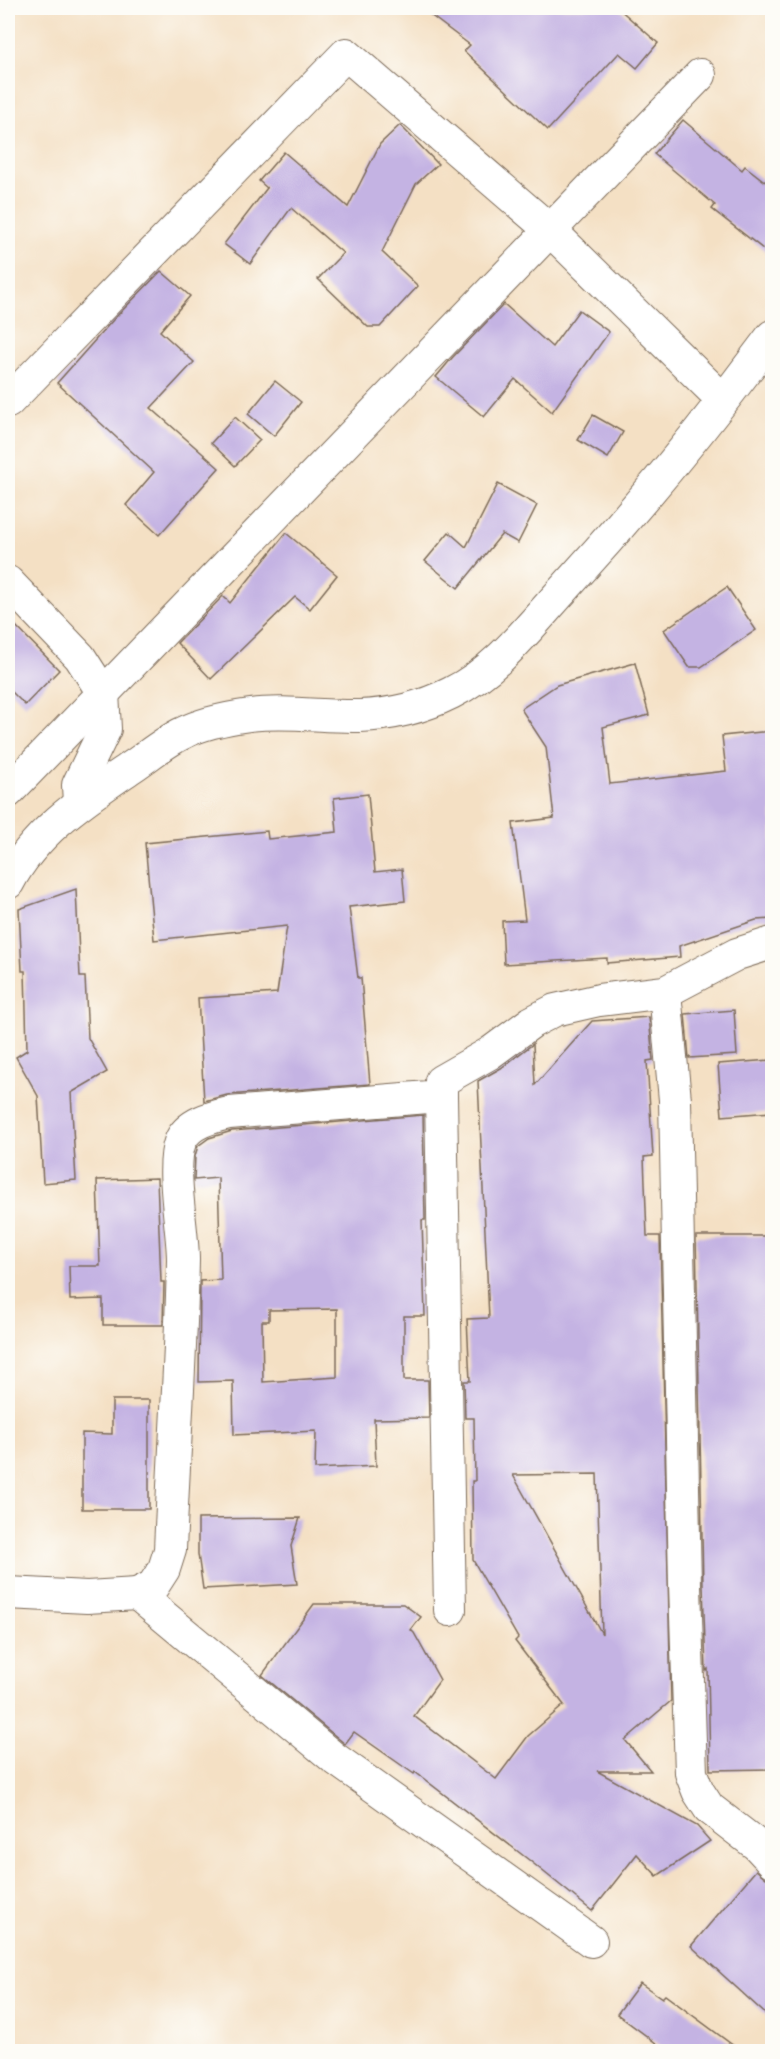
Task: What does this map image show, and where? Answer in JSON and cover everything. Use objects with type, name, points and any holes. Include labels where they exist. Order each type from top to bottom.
[{"type":"street","points":[[8,402],[346,54],[550,230],[723,400]]},
{"type":"street","points":[[8,792],[700,75]]},
{"type":"street","points":[[8,884],[33,846],[55,823],[79,803],[183,732],[249,715],[289,712],[360,716],[393,712],[424,705],[476,678],[499,660],[590,560],[723,400],[772,336]]},
{"type":"street","points":[[8,582],[80,657],[103,693],[105,729],[78,785],[79,803]]},
{"type":"street","points":[[450,1610],[441,1081],[490,1053],[532,1022],[555,1010],[599,1000],[665,992],[737,954],[772,943]]},
{"type":"street","points":[[665,992],[675,1100],[691,1773],[698,1791],[709,1808],[767,1848]]},
{"type":"street","points":[[8,1593],[87,1597],[137,1594],[153,1586],[164,1569],[170,1550],[183,1257],[177,1166],[180,1141],[191,1129],[207,1118],[229,1113],[441,1096]]},
{"type":"street","points":[[137,1594],[334,1758],[591,1941]]},
{"type":"building","points":[[421,8],[618,8],[658,43],[637,68],[619,53],[548,130],[464,51],[470,45]]},
{"type":"building","points":[[683,120],[742,170],[745,166],[772,187],[772,256],[712,209],[715,205],[654,154]]},
{"type":"building","points":[[400,125],[438,164],[416,184],[382,252],[418,286],[380,327],[368,327],[318,279],[343,253],[291,208],[250,264],[224,244],[267,188],[259,181],[284,152],[348,207],[380,144]]},
{"type":"building","points":[[161,271],[190,296],[160,331],[194,362],[151,408],[219,468],[159,535],[126,505],[154,472],[57,383],[113,320]]},
{"type":"building","points":[[504,304],[552,347],[579,310],[609,332],[552,412],[515,379],[484,417],[436,377]]},
{"type":"building","points":[[275,381],[301,402],[274,436],[248,414]]},
{"type":"building","points":[[593,415],[623,432],[608,458],[578,440]]},
{"type":"building","points":[[235,417],[260,440],[235,466],[211,443]]},
{"type":"building","points":[[498,484],[537,505],[518,543],[502,534],[458,588],[425,561],[449,532],[466,547]]},
{"type":"building","points":[[286,533],[337,575],[310,609],[295,597],[211,679],[177,643],[223,596],[230,603]]},
{"type":"building","points":[[727,587],[756,630],[701,667],[689,667],[664,630]]},
{"type":"building","points":[[8,618],[59,670],[25,705],[8,688]]},
{"type":"building","points":[[635,663],[649,715],[603,727],[610,784],[726,771],[722,736],[772,731],[772,919],[756,920],[679,946],[680,957],[607,963],[607,958],[504,964],[502,921],[525,920],[513,823],[554,818],[546,747],[521,709],[557,685]]},
{"type":"building","points":[[368,794],[375,872],[402,869],[405,901],[349,907],[358,978],[361,978],[370,1084],[227,1095],[204,1101],[198,998],[277,993],[287,926],[154,940],[145,843],[267,831],[268,839],[337,832],[334,798]]},
{"type":"building","points":[[76,889],[80,977],[85,977],[88,1038],[107,1072],[71,1093],[76,1180],[43,1183],[38,1096],[16,1057],[27,1050],[25,971],[22,971],[19,909]]},
{"type":"building","points":[[734,1010],[737,1055],[689,1058],[685,1014]]},
{"type":"building","points":[[649,1017],[653,1060],[647,1061],[653,1156],[644,1157],[647,1236],[660,1236],[671,1701],[625,1740],[651,1771],[597,1771],[697,1826],[710,1841],[657,1876],[637,1854],[592,1911],[415,1772],[414,1774],[354,1732],[345,1744],[262,1675],[314,1604],[403,1604],[421,1617],[411,1630],[440,1680],[414,1716],[496,1779],[528,1736],[564,1705],[515,1641],[518,1638],[473,1560],[474,1418],[465,1418],[464,1381],[470,1381],[467,1319],[489,1318],[478,1081],[501,1068],[533,1044],[535,1085],[592,1021]],"holes":[[[597,1474],[602,1634],[513,1475]]]},
{"type":"building","points":[[772,1060],[772,1112],[722,1116],[718,1064]]},
{"type":"building","points":[[423,1115],[425,1220],[422,1220],[425,1316],[404,1316],[404,1380],[428,1380],[429,1418],[374,1419],[376,1466],[315,1469],[316,1431],[234,1435],[233,1381],[199,1382],[200,1281],[221,1280],[218,1178],[194,1180],[195,1156],[198,1146],[209,1138],[232,1131]],"holes":[[[337,1309],[337,1377],[263,1382],[262,1321],[269,1321],[269,1310]]]},
{"type":"building","points":[[157,1178],[161,1282],[164,1282],[163,1325],[103,1325],[103,1299],[70,1300],[69,1266],[100,1266],[97,1180]]},
{"type":"building","points":[[696,1236],[772,1236],[772,1769],[710,1770],[708,1669],[706,1671],[703,1585]]},
{"type":"building","points":[[112,1400],[149,1400],[149,1509],[82,1509],[82,1433],[112,1434]]},
{"type":"building","points":[[300,1518],[291,1546],[297,1584],[203,1589],[198,1554],[198,1519]]},
{"type":"building","points":[[756,1870],[766,1878],[772,1878],[772,2020],[691,1946]]},
{"type":"building","points":[[640,1983],[662,1998],[665,1995],[742,2052],[668,2052],[617,2014]]}]
